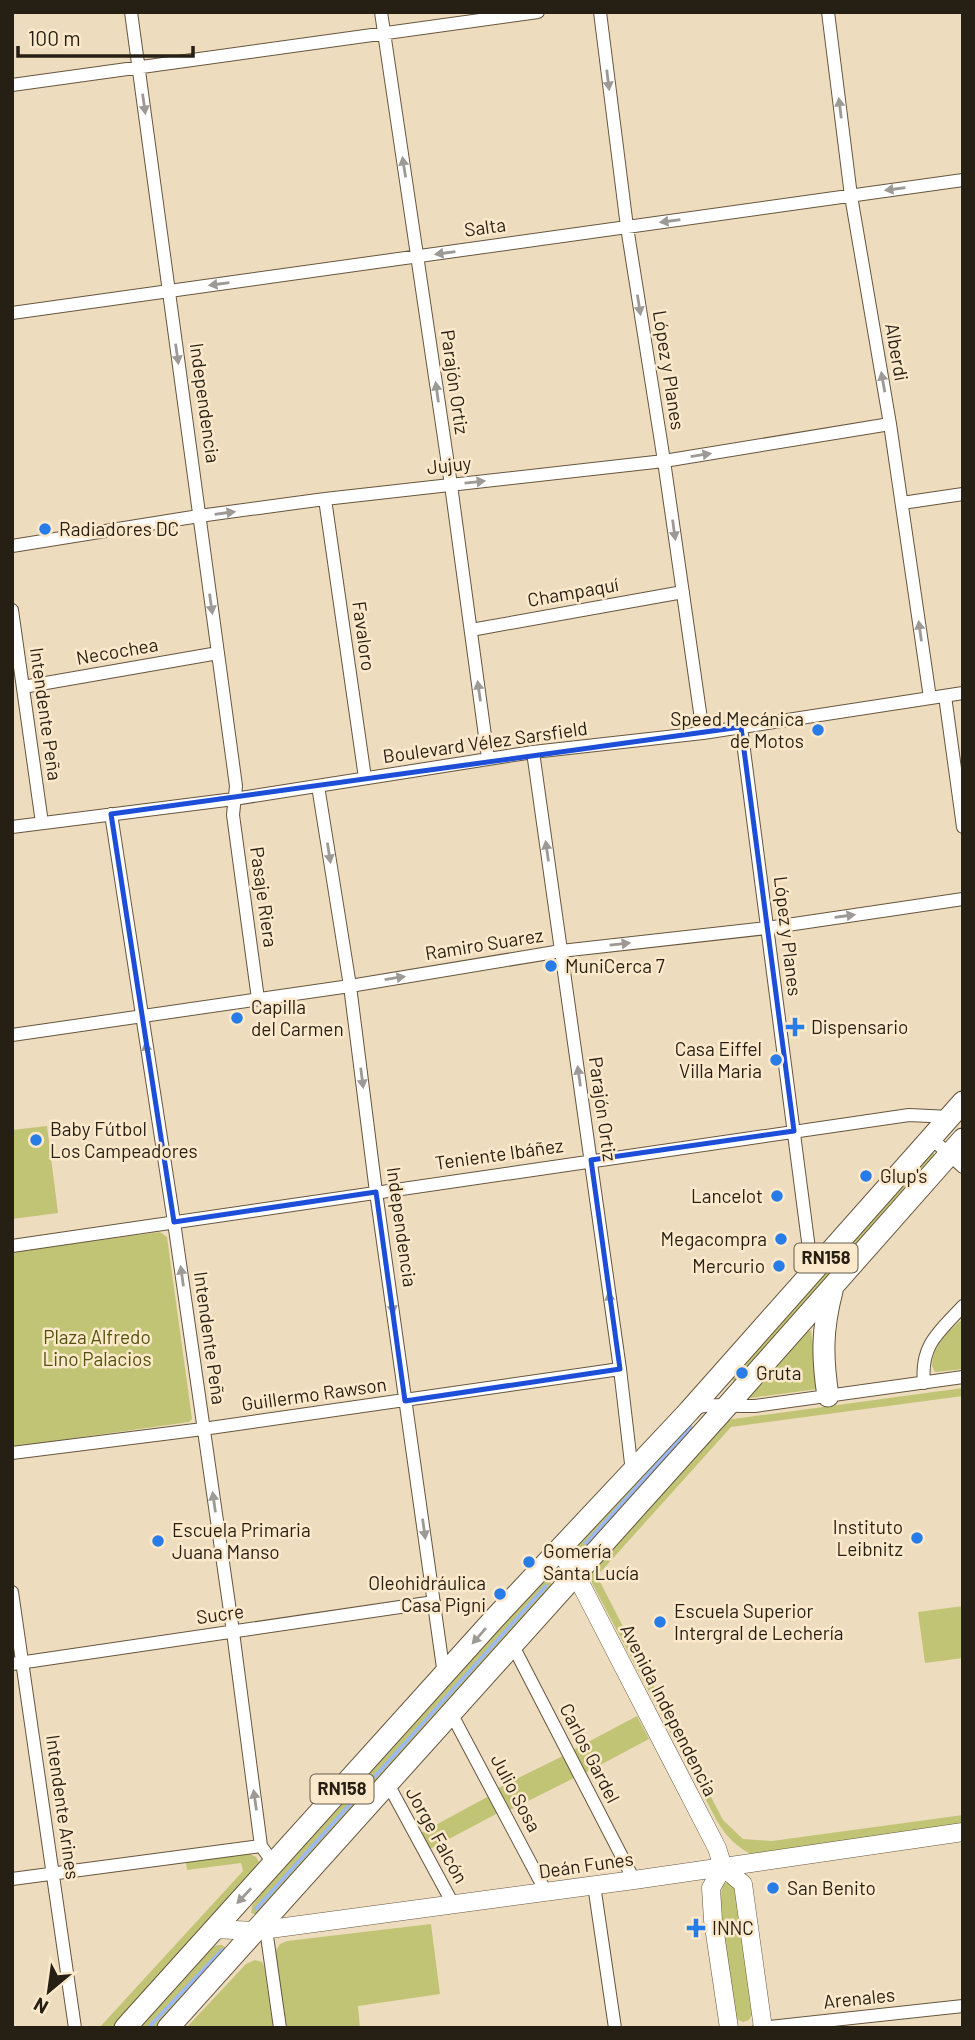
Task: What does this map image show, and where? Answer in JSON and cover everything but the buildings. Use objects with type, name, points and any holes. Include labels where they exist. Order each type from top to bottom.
[{"type":"highway","name":"RN158","points":[[125,2028],[493,1620],[689,1411],[956,1110]]},
{"type":"highway","name":"RN158","points":[[168,2028],[260,1930],[834,1285],[958,1153]]},
{"type":"highway","points":[[828,1396],[823,1343],[834,1285]]},
{"type":"main road","points":[[559,1551],[575,1573]]},
{"type":"main road","name":"Avenida Independencia","points":[[575,1573],[717,1848],[723,1867],[743,1884],[762,2027]]},
{"type":"main road","name":"Deán Funes","points":[[214,1929],[260,1930],[634,1880],[963,1832]]},
{"type":"main road","points":[[723,1867],[711,1888],[729,2028]]},
{"type":"street","name":"Independencia","points":[[131,12],[236,786],[234,799]]},
{"type":"street","name":"Parajón Ortiz","points":[[381,12],[451,485],[488,758]]},
{"type":"street","points":[[12,85],[538,12]]},
{"type":"street","name":"López y Planes","points":[[600,12],[627,227],[703,733]]},
{"type":"street","name":"Alberdi","points":[[828,12],[851,196],[890,424],[930,698]]},
{"type":"street","name":"Salta","points":[[12,313],[963,180]]},
{"type":"street","name":"Jujuy","points":[[12,546],[325,499],[664,461],[890,424]]},
{"type":"street","points":[[902,503],[963,494]]},
{"type":"street","name":"Favaloro","points":[[325,499],[365,778]]},
{"type":"street","name":"Champaquí","points":[[471,630],[683,592]]},
{"type":"street","name":"Intendente Peña","points":[[12,610],[42,823]]},
{"type":"street","name":"Necochea","points":[[23,687],[218,653]]},
{"type":"street","name":"Boulevard Vélez Sarsfield","points":[[12,827],[234,799],[488,758],[703,733],[963,693]]},
{"type":"street","points":[[945,696],[963,827]]},
{"type":"street","name":"López y Planes","points":[[741,727],[813,1274]]},
{"type":"street","name":"Parajón Ortiz","points":[[533,752],[620,1369],[632,1472]]},
{"type":"street","name":"Independencia","points":[[318,786],[350,986],[444,1675]]},
{"type":"street","name":"Pasaje Riera","points":[[234,799],[233,815],[258,999]]},
{"type":"street","name":"Intendente Peña","points":[[111,814],[174,1222],[261,1846],[274,1864]]},
{"type":"street","name":"Ramiro Suarez","points":[[12,1035],[350,986],[561,951],[767,928],[963,899]]},
{"type":"street","name":"Teniente Ibáñez","points":[[12,1246],[591,1160],[956,1110]]},
{"type":"street","points":[[931,1138],[958,1153]]},
{"type":"street","points":[[925,1383],[923,1367],[928,1348],[963,1306]]},
{"type":"street","name":"Guillermo Rawson","points":[[12,1453],[203,1429],[620,1369]]},
{"type":"street","points":[[689,1411],[711,1404],[755,1406],[963,1377]]},
{"type":"street","name":"Intendente Arines","points":[[12,1592],[17,1663],[53,1873],[75,2028]]},
{"type":"street","name":"Sucre","points":[[17,1663],[434,1602]]},
{"type":"street","name":"Carlos Gardel","points":[[512,1644],[634,1880]]},
{"type":"street","name":"Julio Sosa","points":[[451,1713],[546,1892]]},
{"type":"street","name":"Jorge Falcón","points":[[388,1784],[453,1904]]},
{"type":"street","points":[[12,1879],[261,1846]]},
{"type":"street","points":[[594,1885],[615,2028]]},
{"type":"street","points":[[260,1930],[280,2028]]},
{"type":"street","name":"Arenales","points":[[762,2027],[963,2006]]},
{"type":"highlighted area","points":[[741,727],[794,1131],[591,1160],[620,1369],[405,1401],[376,1192],[174,1222],[111,814]]},
{"type":"green space","points":[[47,1126],[58,1213],[12,1219],[12,1130]]},
{"type":"green space","points":[[931,1151],[936,1156],[736,1383],[730,1378]]},
{"type":"green space","name":"Plaza Alfredo Lino Palacios","points":[[160,1232],[167,1237],[192,1419],[189,1422],[12,1447],[12,1252]]},
{"type":"green space","points":[[963,1319],[963,1369],[935,1372],[932,1366],[938,1345]]},
{"type":"green space","points":[[808,1330],[811,1331],[819,1384],[817,1389],[750,1398],[749,1396]]},
{"type":"green space","points":[[963,1388],[963,1396],[731,1427],[597,1576],[723,1820],[743,1839],[772,1841],[963,1815],[963,1827],[753,1855],[732,1841],[717,1821],[592,1583],[590,1574],[726,1420]]},
{"type":"green space","points":[[667,1444],[679,1444],[581,1555],[578,1550],[581,1539]]},
{"type":"green space","points":[[544,1579],[550,1581],[553,1587],[257,1915],[251,1913],[252,1906],[279,1867]]},
{"type":"green space","points":[[963,1606],[963,1658],[925,1663],[918,1612]]},
{"type":"green space","points":[[637,1716],[649,1739],[585,1773],[573,1750]]},
{"type":"green space","points":[[565,1755],[576,1777],[510,1810],[498,1788]]},
{"type":"green space","points":[[489,1796],[498,1813],[430,1849],[421,1833]]},
{"type":"green space","points":[[250,1854],[256,1857],[258,1865],[116,2028],[99,2028],[243,1871],[241,1863],[187,1870],[186,1862]]},
{"type":"green space","points":[[724,1883],[731,1883],[735,1887],[753,2013],[749,2020],[743,2022],[735,2018],[722,1926],[721,1892]]},
{"type":"green space","points":[[431,1924],[440,1994],[358,2006],[360,2028],[287,2028],[275,1952],[280,1944]]},
{"type":"green space","points":[[218,1945],[227,1949],[158,2028],[133,2028],[212,1947]]},
{"type":"green space","points":[[255,1960],[262,1962],[264,1966],[273,2028],[186,2028],[246,1964]]},
{"type":"waterway","points":[[586,1543],[691,1427]]},
{"type":"waterway","points":[[256,1909],[546,1586]]},
{"type":"waterway","points":[[148,2028],[222,1950]]},
{"type":"place","name":"Radiadores DC","points":[[45,529]]},
{"type":"place","name":"Speed Mecánica de Motos","points":[[818,730]]},
{"type":"place","name":"MuniCerca 7","points":[[551,966]]},
{"type":"place","name":"Capilla del Carmen","points":[[237,1018]]},
{"type":"place","name":"Dispensario","points":[[795,1027]]},
{"type":"place","name":"Casa Eiffel Villa Maria","points":[[776,1060]]},
{"type":"place","name":"Baby Fútbol Los Campeadores","points":[[36,1140]]},
{"type":"place","name":"Glup's","points":[[866,1176]]},
{"type":"place","name":"Lancelot","points":[[777,1196]]},
{"type":"place","name":"Megacompra","points":[[781,1239]]},
{"type":"place","name":"Mercurio","points":[[779,1266]]},
{"type":"place","name":"Gruta","points":[[742,1373]]},
{"type":"place","name":"Instituto Leibnitz","points":[[917,1538]]},
{"type":"place","name":"Escuela Primaria Juana Manso","points":[[158,1541]]},
{"type":"place","name":"Gomería Santa Lucía","points":[[529,1562]]},
{"type":"place","name":"Oleohidráulica Casa Pigni","points":[[500,1594]]},
{"type":"place","name":"Escuela Superior Intergral de Lechería","points":[[660,1622]]},
{"type":"place","name":"San Benito","points":[[773,1888]]},
{"type":"place","name":"INNC","points":[[696,1928]]}]
